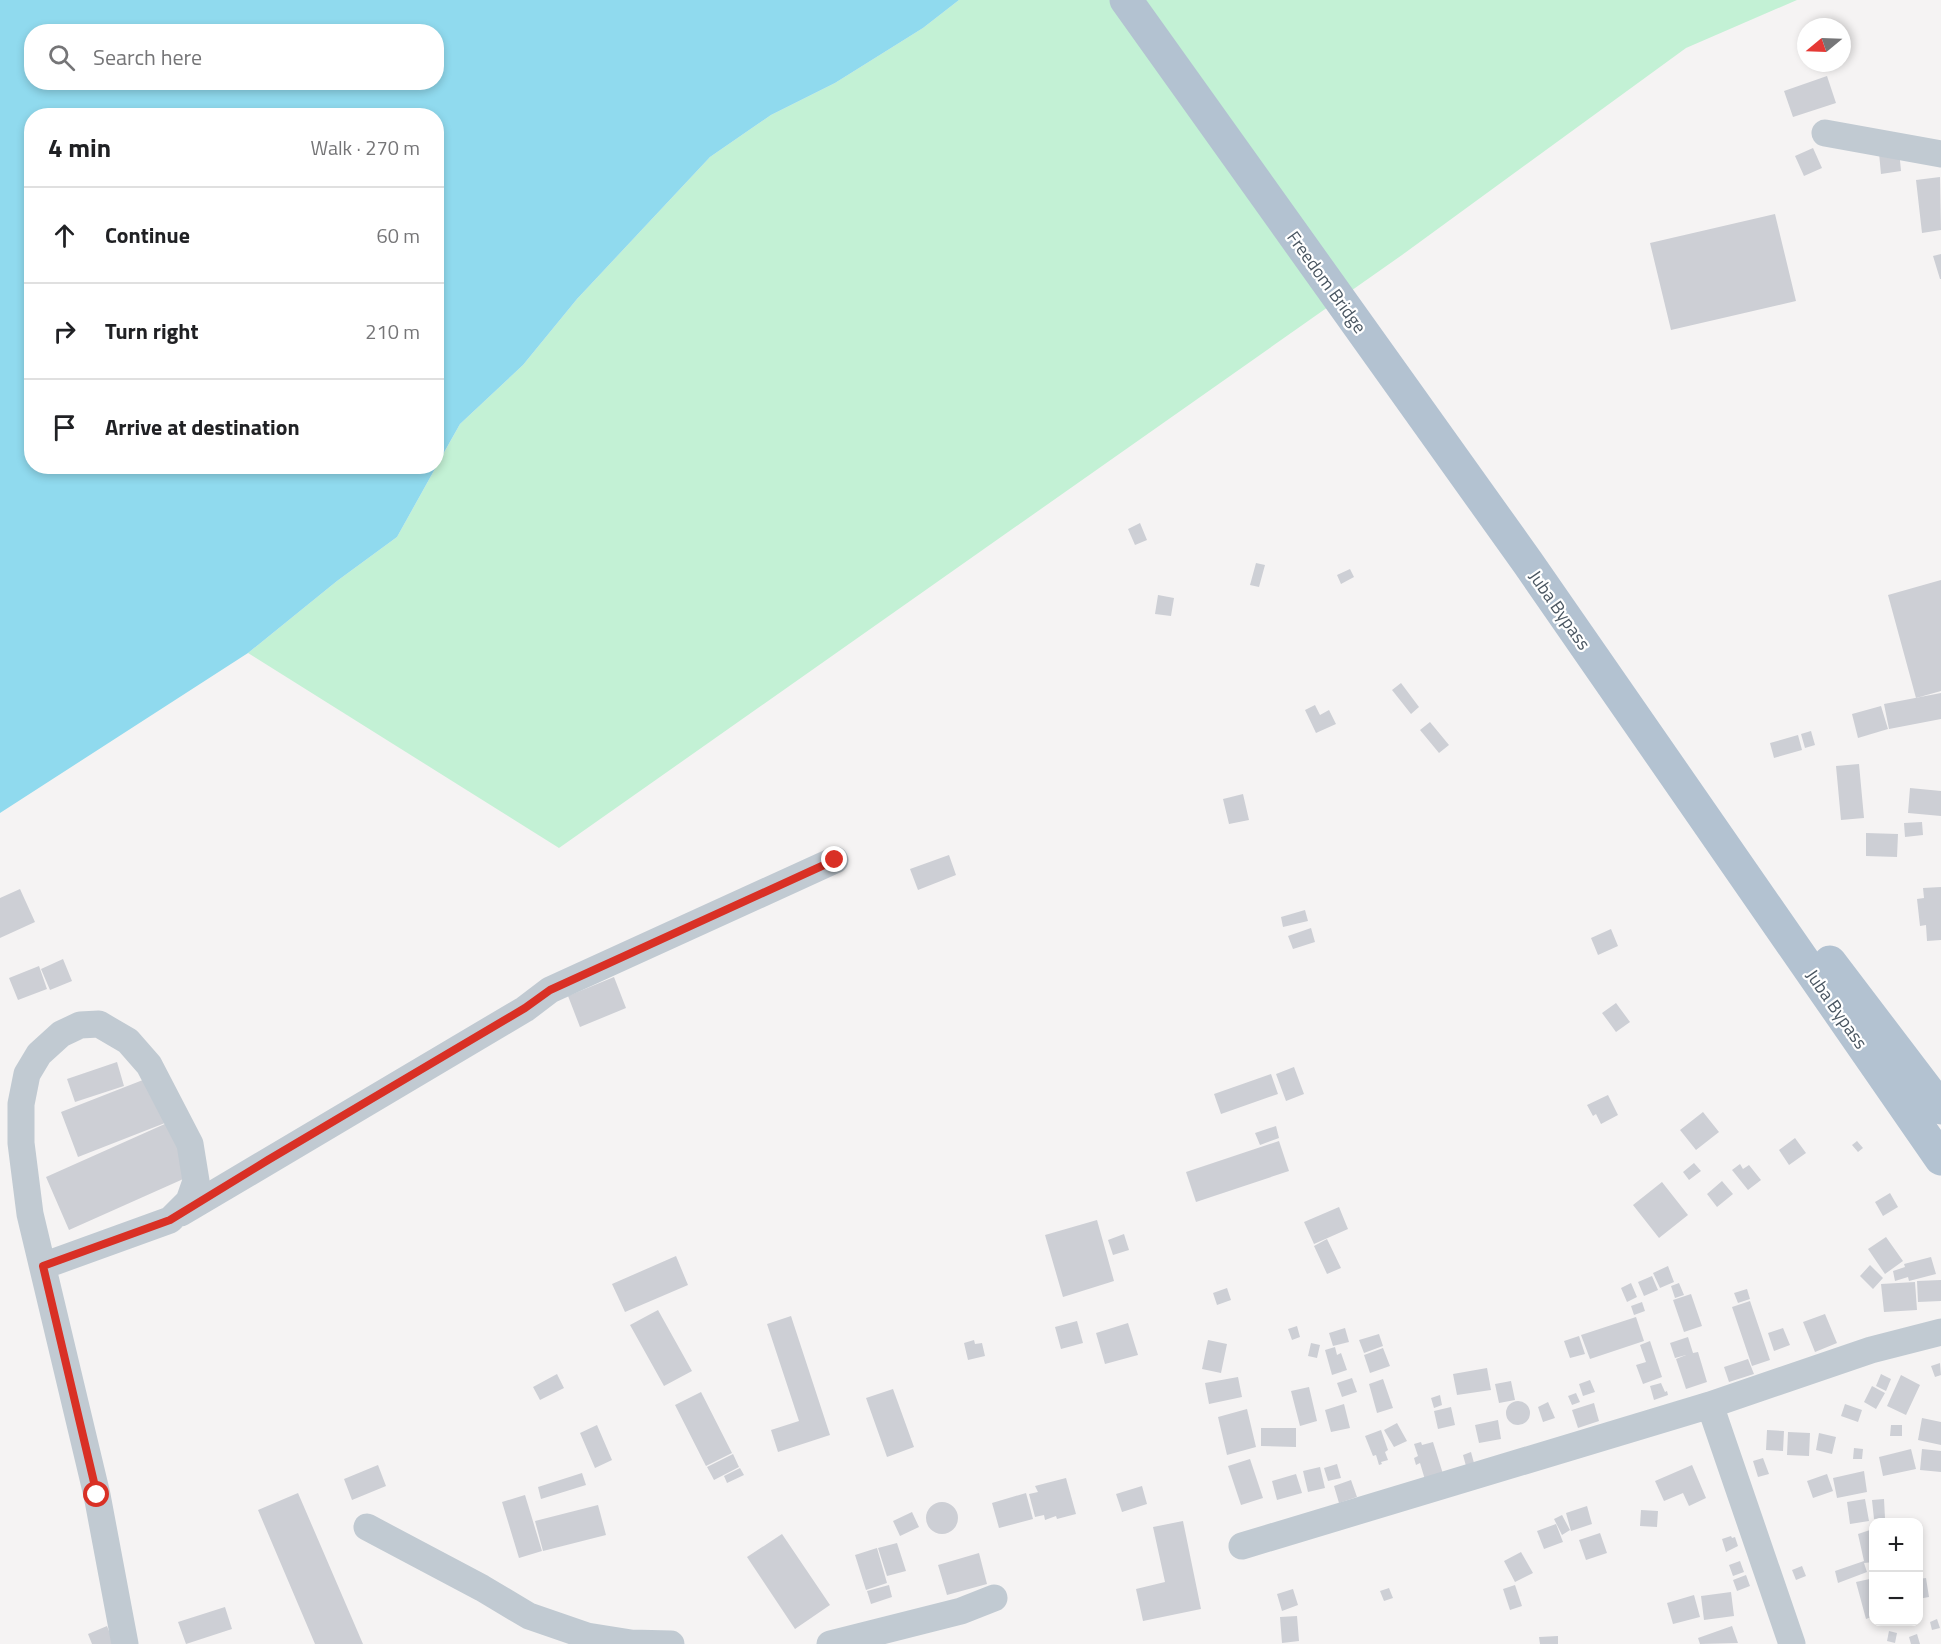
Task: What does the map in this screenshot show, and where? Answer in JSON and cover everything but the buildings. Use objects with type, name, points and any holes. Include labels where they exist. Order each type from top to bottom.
[{"type":"main road","name":"Freedom Bridge","points":[[1126,0],[1528,563]]},
{"type":"main road","name":"Juba Bypass","points":[[1528,563],[1941,1108]]},
{"type":"main road","name":"Juba Bypass","points":[[1528,563],[1941,1159]]},
{"type":"street","points":[[1826,133],[1941,154]]},
{"type":"street","points":[[43,1266],[170,1220],[525,1008],[550,990],[835,860]]},
{"type":"street","points":[[125,1644],[97,1495],[30,1214],[21,1143],[21,1104],[27,1074],[39,1054],[62,1034],[81,1025],[99,1024],[128,1041],[149,1065],[190,1144],[196,1181],[189,1202],[170,1220]]},
{"type":"street","points":[[1242,1546],[1710,1405],[1870,1350],[1941,1332]]},
{"type":"street","points":[[1710,1405],[1792,1644]]},
{"type":"street","points":[[367,1527],[482,1588],[529,1616],[587,1636],[631,1643],[671,1644]]},
{"type":"street","points":[[830,1644],[961,1611],[994,1598]]},
{"type":"green space","points":[[959,0],[1797,0],[1686,48],[1402,255],[559,848],[248,653],[337,581],[397,537],[432,474],[444,474],[444,453],[460,424],[523,365],[577,299],[710,157],[771,115],[835,83],[923,28]]},
{"type":"water","points":[[0,0],[959,0],[923,28],[835,83],[771,115],[710,157],[577,299],[523,365],[460,424],[444,453],[444,108],[24,108],[24,474],[432,474],[397,537],[337,581],[248,653],[0,813]]},
{"type":"route","points":[[97,1495],[43,1266],[170,1220],[525,1008],[550,990],[835,860]]}]
